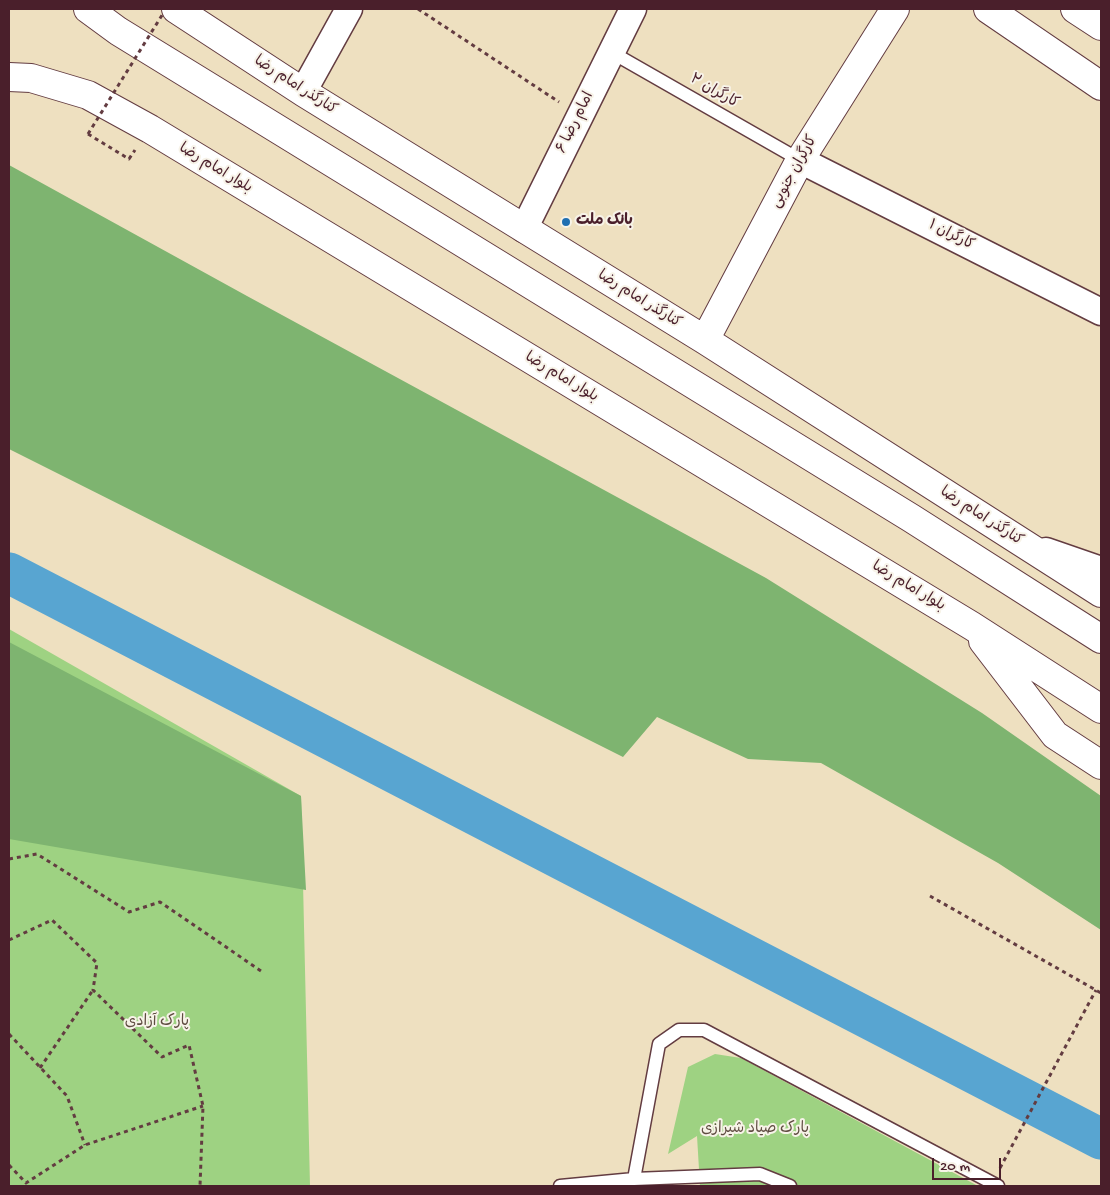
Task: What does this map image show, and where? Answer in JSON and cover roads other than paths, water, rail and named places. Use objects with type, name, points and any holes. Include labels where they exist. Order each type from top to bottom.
[{"type":"main road","points":[[88,9],[118,31],[903,513],[1101,639]]},
{"type":"main road","name":"کارگران جنوبی","points":[[705,340],[800,160],[894,9]]},
{"type":"main road","points":[[988,9],[1101,86]]},
{"type":"main road","points":[[1075,9],[1101,26]]},
{"type":"main road","name":"کنارگذر امام رضا","points":[[170,10],[705,340],[1101,593]]},
{"type":"main road","name":"بلوار امام رضا","points":[[9,77],[30,78],[88,95],[150,129],[972,626],[1101,709]]},
{"type":"main road","points":[[972,626],[1056,735],[1101,765]]},
{"type":"street","points":[[303,92],[349,9]]},
{"type":"street","name":"امام رضا ۶","points":[[524,229],[611,52],[626,11]]},
{"type":"street","name":"کارگران ۱","points":[[800,160],[1101,312]]},
{"type":"street","points":[[1022,543],[1101,570]]},
{"type":"lane","name":"کارگران ۲","points":[[611,52],[800,160]]},
{"type":"lane","points":[[634,1179],[659,1044],[679,1030],[704,1030],[995,1185]]},
{"type":"lane","points":[[560,1186],[634,1179],[760,1174],[790,1186]]},
{"type":"waterway","points":[[9,573],[1101,1139]]},
{"type":"place","name":"بانک ملت","points":[[566,222]]},
{"type":"park label","name":"پارک آزادی","points":[[157,1023]]},
{"type":"park label","name":"پارک صیاد شیرازی","points":[[755,1130]]}]
